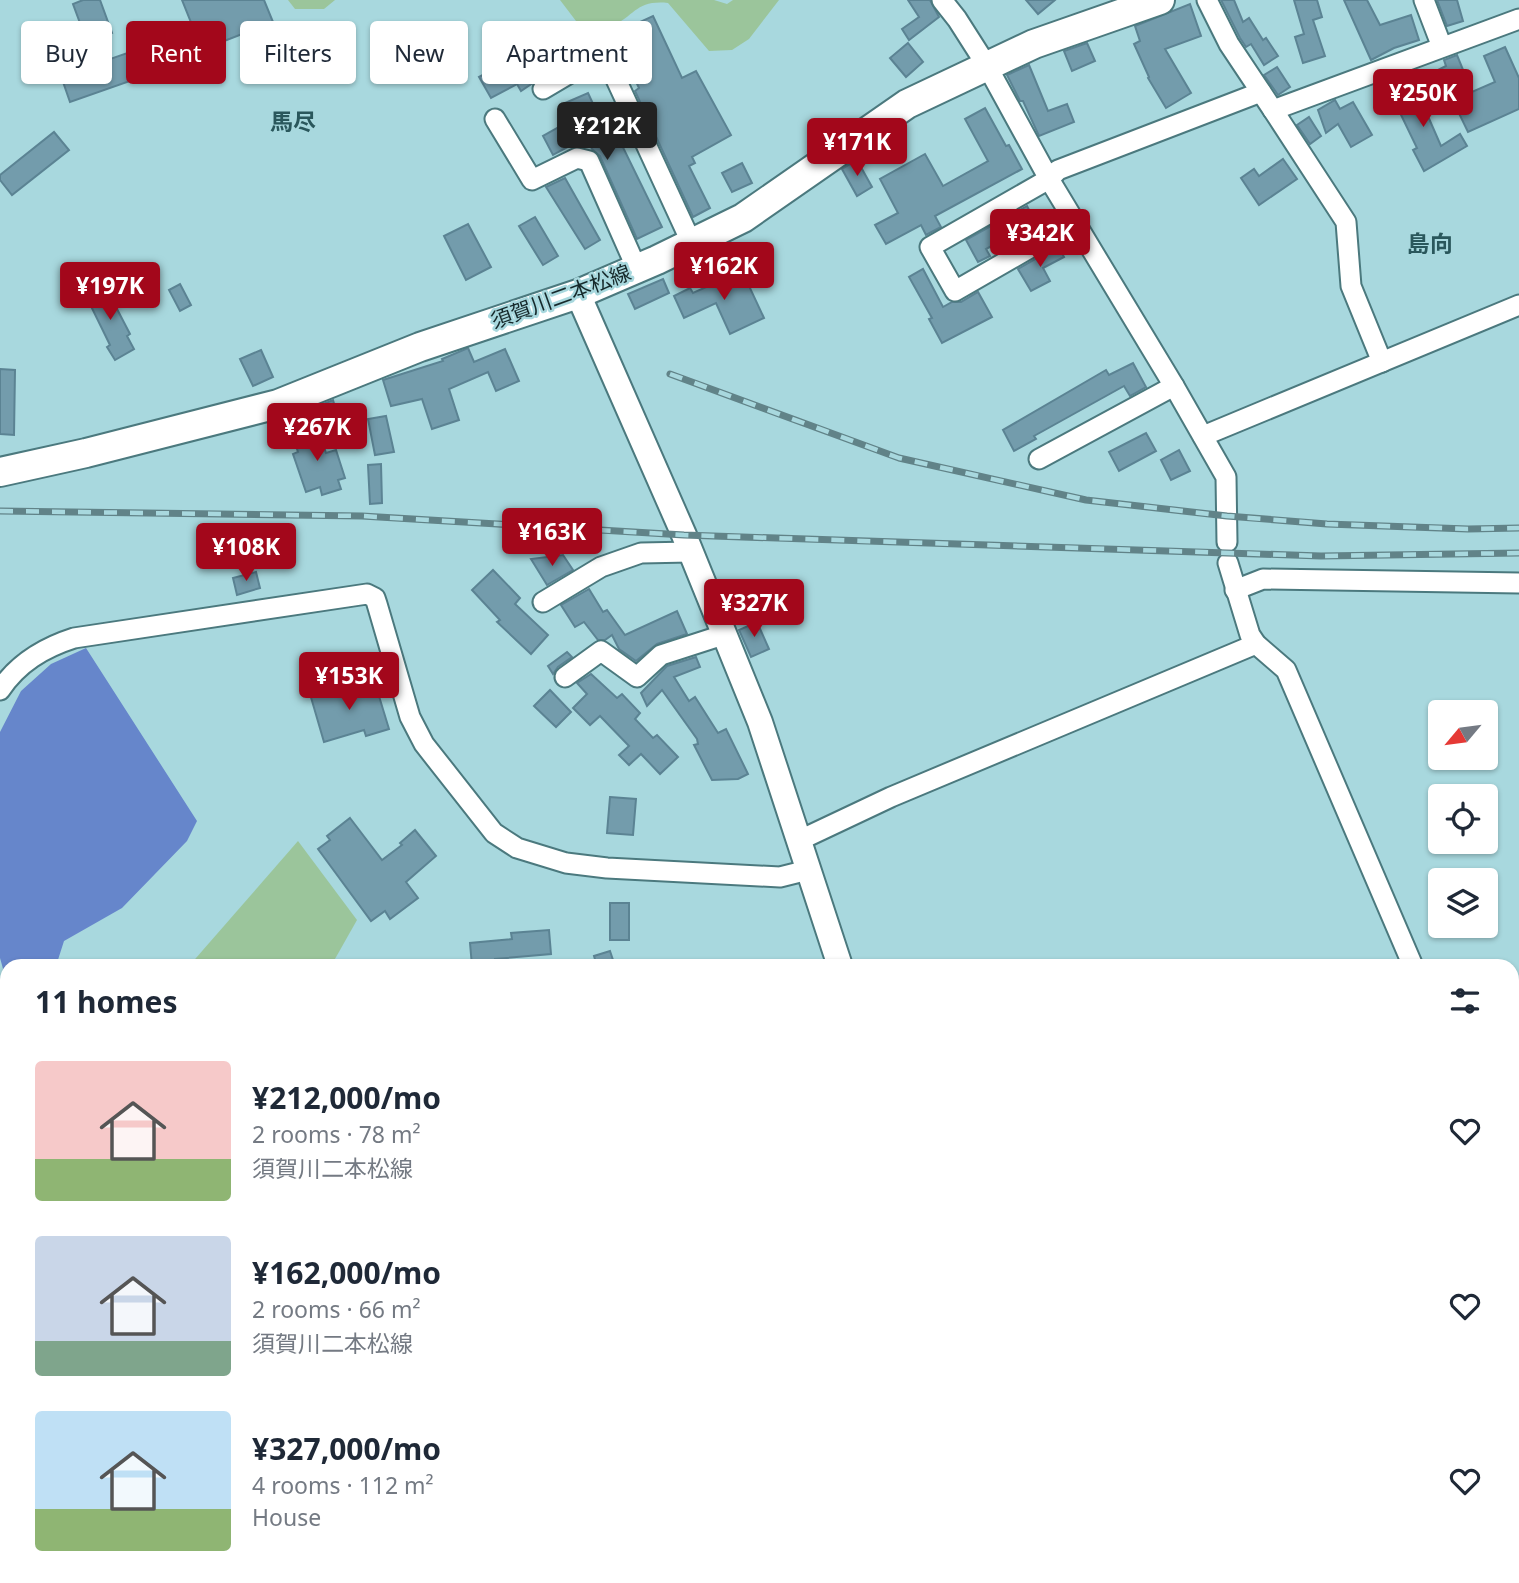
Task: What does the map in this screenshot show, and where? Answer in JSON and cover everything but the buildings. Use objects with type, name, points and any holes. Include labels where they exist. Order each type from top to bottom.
[{"type":"main road","name":"須賀川二本松線","points":[[0,472],[278,404],[420,347],[578,294],[743,219],[907,104],[1034,44],[1128,5],[1160,0]]},
{"type":"street","points":[[942,0],[988,66],[1049,179],[1226,477],[1227,542]]},
{"type":"street","points":[[1207,0],[1229,44],[1346,222],[1351,286],[1382,362]]},
{"type":"street","points":[[1424,0],[1442,47]]},
{"type":"street","points":[[1273,110],[1519,19]]},
{"type":"street","points":[[543,89],[597,57],[608,62],[692,244]]},
{"type":"street","points":[[1075,222],[955,290],[930,247],[1049,179],[1058,170],[1261,92]]},
{"type":"street","points":[[495,119],[532,180],[577,158],[589,161],[637,269]]},
{"type":"street","points":[[578,294],[690,552],[760,722],[839,959]]},
{"type":"street","points":[[1203,436],[1519,305]]},
{"type":"street","points":[[1040,459],[1174,386]]},
{"type":"street","points":[[543,602],[601,567],[641,553],[690,552]]},
{"type":"street","points":[[1228,563],[1255,644],[1286,670],[1410,959]]},
{"type":"street","points":[[1235,590],[1263,579],[1519,583]]},
{"type":"street","points":[[0,690],[15,671],[34,655],[52,645],[74,638],[367,594],[374,598],[377,604],[410,717],[424,744],[494,833],[517,848],[566,863],[607,868],[780,877],[808,870]]},
{"type":"street","points":[[565,677],[601,651],[637,677],[661,655],[723,635]]},
{"type":"street","points":[[800,840],[891,797],[1255,644]]},
{"type":"green space","points":[[288,0],[335,0],[324,9],[295,9]]},
{"type":"green space","points":[[560,0],[714,0],[727,4],[733,0],[779,0],[749,39],[732,50],[709,51],[668,3],[642,6],[620,21],[576,21]]},
{"type":"green space","points":[[298,841],[357,920],[335,959],[195,959]]},
{"type":"water","points":[[86,648],[197,821],[187,841],[122,908],[64,941],[58,959],[0,959],[0,732],[21,691],[51,664]]},
{"type":"railway","points":[[670,374],[899,458],[1086,500],[1327,524],[1519,528]]},
{"type":"railway","points":[[0,511],[362,516],[684,535],[1321,556],[1519,553]]},
{"type":"district","name":"馬尽","points":[[293,122]]},
{"type":"district","name":"島向","points":[[1430,244]]}]
